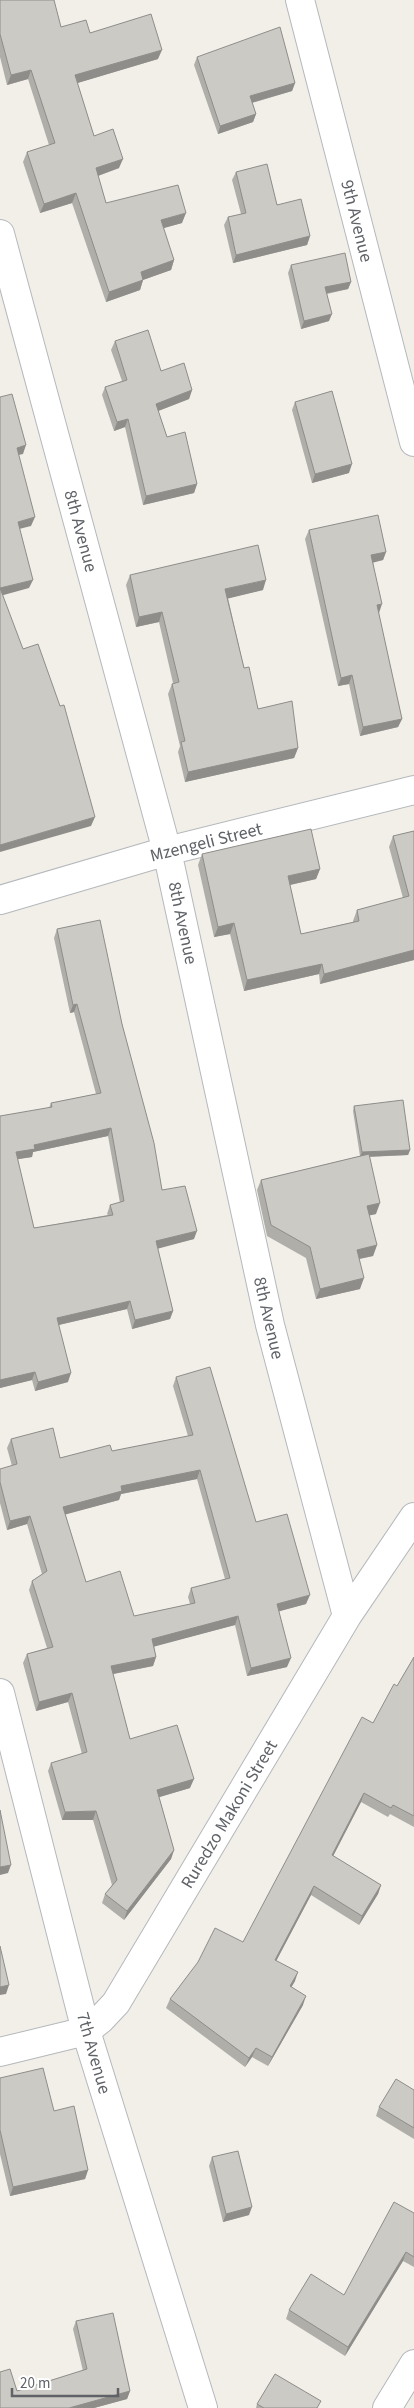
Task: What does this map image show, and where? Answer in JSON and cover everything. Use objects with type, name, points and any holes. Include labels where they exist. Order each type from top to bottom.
[{"type":"street","name":"9th Avenue","points":[[300,0],[414,442]]},
{"type":"street","name":"8th Avenue","points":[[0,234],[168,851],[270,1325],[347,1616]]},
{"type":"street","name":"Mzengeli Street","points":[[0,900],[168,851],[414,790]]},
{"type":"street","name":"Ruredzo Makoni Street","points":[[0,2052],[86,2031],[116,2003],[347,1616],[414,1517]]},
{"type":"street","name":"7th Avenue","points":[[0,1693],[86,2031],[203,2408]]},
{"type":"street","points":[[387,2408],[414,2364]]},
{"type":"building","points":[[0,0],[54,0],[61,27],[86,20],[90,33],[151,14],[162,50],[75,75],[94,136],[113,129],[123,159],[96,168],[106,203],[178,185],[186,213],[161,220],[174,260],[141,272],[143,280],[109,292],[76,193],[44,204],[27,152],[55,143],[31,70],[11,75],[0,34]]},
{"type":"building","points":[[280,27],[295,83],[250,96],[256,114],[220,126],[197,57]]},
{"type":"building","points":[[267,164],[277,205],[301,199],[310,236],[236,255],[228,217],[246,213],[236,172]]},
{"type":"building","points":[[345,253],[351,282],[325,287],[332,314],[304,321],[291,265]]},
{"type":"building","points":[[148,330],[161,371],[184,363],[192,390],[156,404],[167,437],[185,432],[197,484],[146,496],[128,419],[117,422],[105,387],[127,380],[115,341]]},
{"type":"building","points":[[332,391],[352,464],[315,474],[295,402]]},
{"type":"building","points":[[12,394],[26,445],[17,448],[35,517],[18,522],[33,580],[0,588],[0,397]]},
{"type":"building","points":[[378,515],[386,552],[371,555],[382,604],[377,605],[402,719],[363,727],[352,675],[341,678],[309,530]]},
{"type":"building","points":[[258,545],[266,580],[225,589],[244,668],[249,667],[258,709],[292,701],[298,748],[188,772],[181,742],[185,741],[172,684],[179,682],[162,612],[139,617],[130,575]]},
{"type":"building","points":[[0,588],[23,649],[38,644],[60,706],[64,705],[95,817],[0,845]]},
{"type":"building","points":[[311,829],[320,869],[288,876],[301,934],[359,921],[357,910],[409,896],[393,836],[414,831],[414,950],[324,974],[322,964],[247,980],[234,923],[218,927],[202,854]]},
{"type":"building","points":[[100,920],[122,1024],[154,1143],[162,1190],[185,1186],[197,1231],[156,1241],[173,1311],[135,1320],[130,1301],[57,1318],[71,1373],[38,1382],[35,1372],[0,1380],[0,1116],[52,1107],[51,1103],[101,1093],[77,1004],[73,1005],[57,929]],"holes":[[[111,1128],[124,1201],[110,1205],[113,1215],[34,1228],[16,1152],[35,1149],[34,1145]]]},
{"type":"building","points":[[403,1100],[410,1150],[362,1152],[354,1106]]},
{"type":"building","points":[[369,1154],[380,1203],[367,1206],[377,1245],[357,1250],[364,1278],[320,1289],[310,1247],[271,1225],[261,1180]]},
{"type":"building","points":[[210,1367],[256,1522],[287,1514],[310,1595],[277,1604],[291,1658],[251,1668],[238,1616],[152,1639],[156,1657],[111,1666],[130,1739],[177,1725],[194,1779],[157,1790],[174,1850],[127,1911],[105,1894],[117,1880],[96,1811],[65,1812],[51,1763],[87,1752],[72,1693],[39,1702],[27,1654],[53,1647],[32,1581],[47,1571],[30,1516],[10,1521],[0,1482],[0,1469],[17,1464],[11,1439],[53,1428],[60,1458],[110,1445],[112,1451],[193,1435],[176,1377]],"holes":[[[200,1470],[230,1578],[191,1588],[195,1603],[134,1616],[120,1571],[86,1582],[63,1507],[122,1491],[121,1486]]]},
{"type":"building","points":[[414,1657],[414,1816],[393,1805],[391,1808],[364,1793],[332,1855],[381,1885],[362,1916],[314,1886],[275,1960],[298,1972],[290,1986],[306,1996],[272,2057],[256,2048],[249,2058],[170,1999],[198,1962],[215,1928],[243,1942],[362,1717],[373,1723],[394,1684],[397,1686]]},
{"type":"building","points":[[0,1810],[11,1865],[0,1867]]},
{"type":"building","points":[[0,1946],[9,1985],[0,1987]]},
{"type":"building","points":[[43,2068],[54,2111],[74,2106],[88,2170],[13,2187],[0,2130],[0,2078]]},
{"type":"building","points":[[396,2079],[414,2090],[414,2128],[379,2107]]},
{"type":"building","points":[[238,2151],[252,2207],[226,2214],[212,2157]]},
{"type":"building","points":[[394,2202],[414,2213],[414,2257],[406,2252],[348,2347],[289,2310],[311,2274],[344,2295]]},
{"type":"building","points":[[113,2313],[130,2391],[69,2408],[0,2408],[0,2372],[10,2369],[17,2391],[87,2369],[76,2321]]},
{"type":"building","points":[[275,2374],[321,2401],[317,2408],[264,2408],[257,2404]]}]
